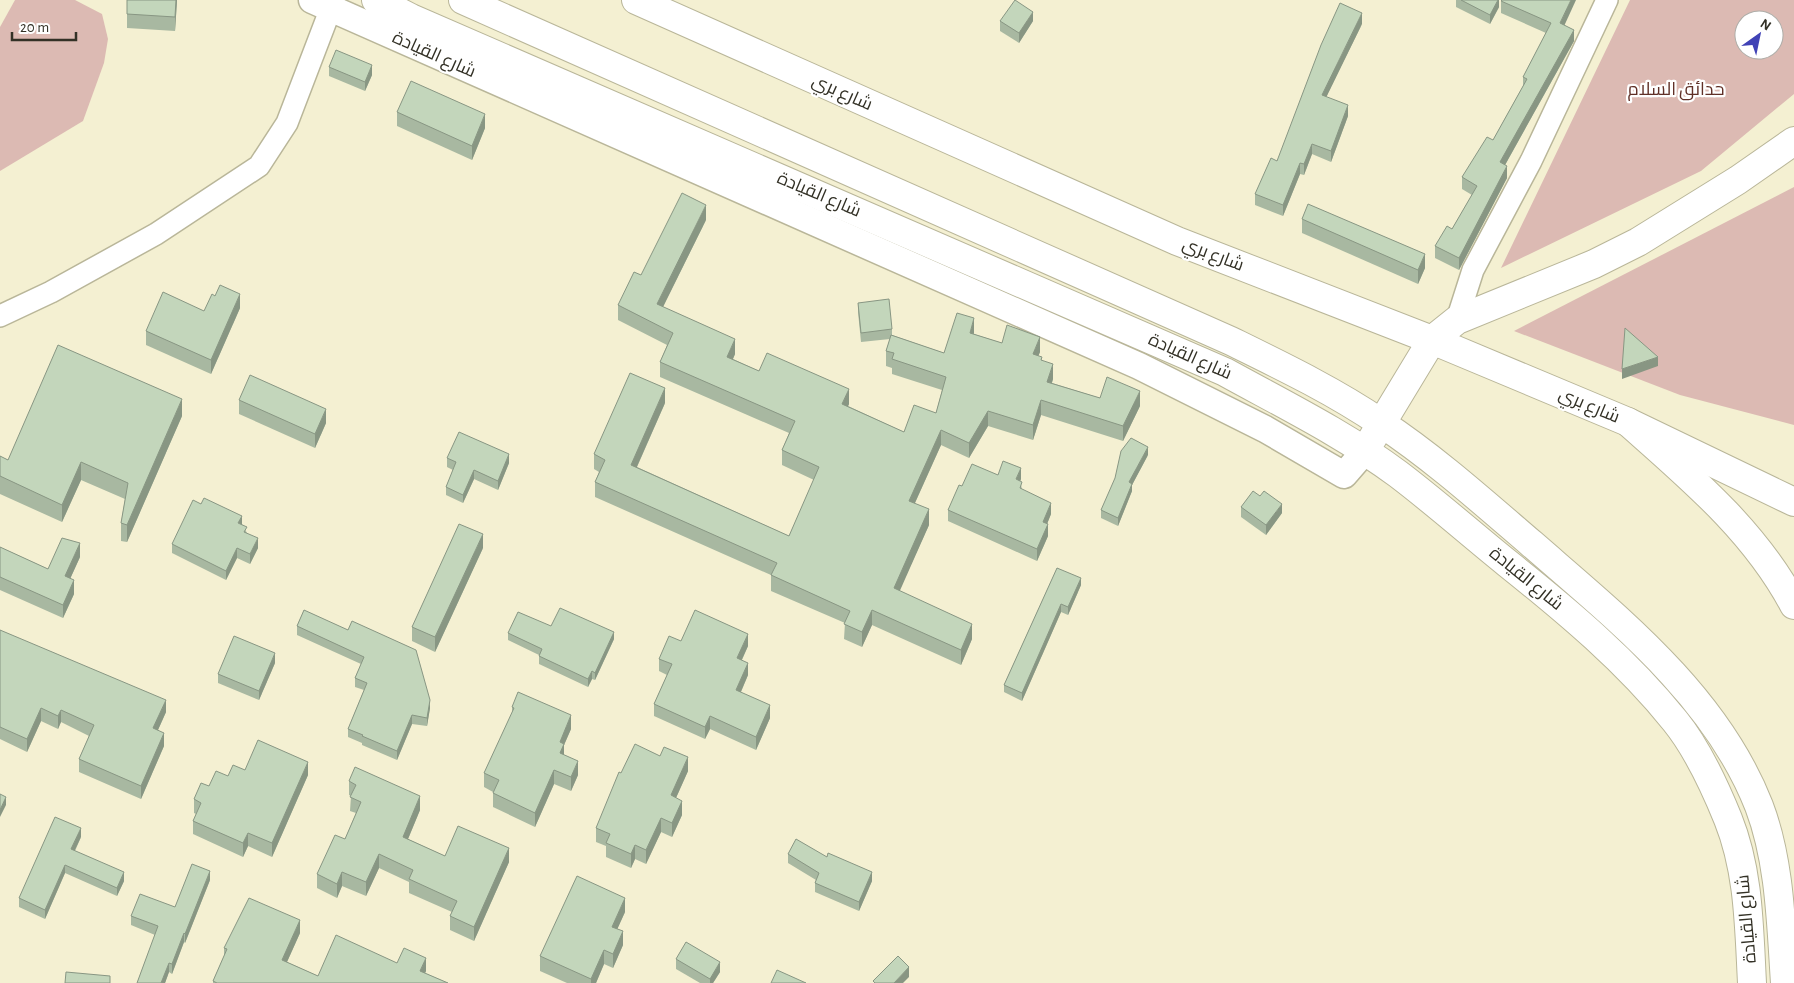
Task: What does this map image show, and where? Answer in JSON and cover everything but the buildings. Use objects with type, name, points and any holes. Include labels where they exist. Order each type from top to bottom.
[{"type":"main road","name":"شارع القيادة","points":[[376,0],[411,18],[1225,372],[1310,418],[1397,474],[1568,613],[1624,666],[1676,722],[1708,774],[1729,820],[1748,896],[1752,983]]},
{"type":"main road","name":"شارع القيادة","points":[[463,0],[1231,341],[1322,388],[1381,423],[1494,511],[1590,594],[1647,648],[1701,705],[1736,755],[1759,807],[1770,846],[1778,890],[1785,983]]},
{"type":"main road","name":"شارع بري","points":[[636,0],[1177,241],[1432,340],[1628,422],[1794,502]]},
{"type":"main road","points":[[1364,452],[1432,340],[1457,320],[1594,264],[1638,242],[1738,180],[1794,141]]},
{"type":"main road","points":[[1628,422],[1696,483],[1734,521],[1768,563],[1794,605]]},
{"type":"street","points":[[1457,320],[1473,270],[1531,161],[1607,0]]},
{"type":"street","name":"شارع القيادة","points":[[326,3],[1139,366],[1265,429],[1344,475],[1364,452]]},
{"type":"street","points":[[0,316],[51,292],[156,234],[259,166],[287,123],[326,3]]},
{"type":"green space","points":[[15,0],[75,0],[102,14],[108,39],[104,63],[83,121],[0,171],[0,27]]},
{"type":"green space","name":"حدائق السلام","points":[[1630,0],[1794,0],[1794,94],[1701,171],[1501,268]]},
{"type":"green space","points":[[1794,187],[1794,425],[1680,395],[1514,331]]}]
